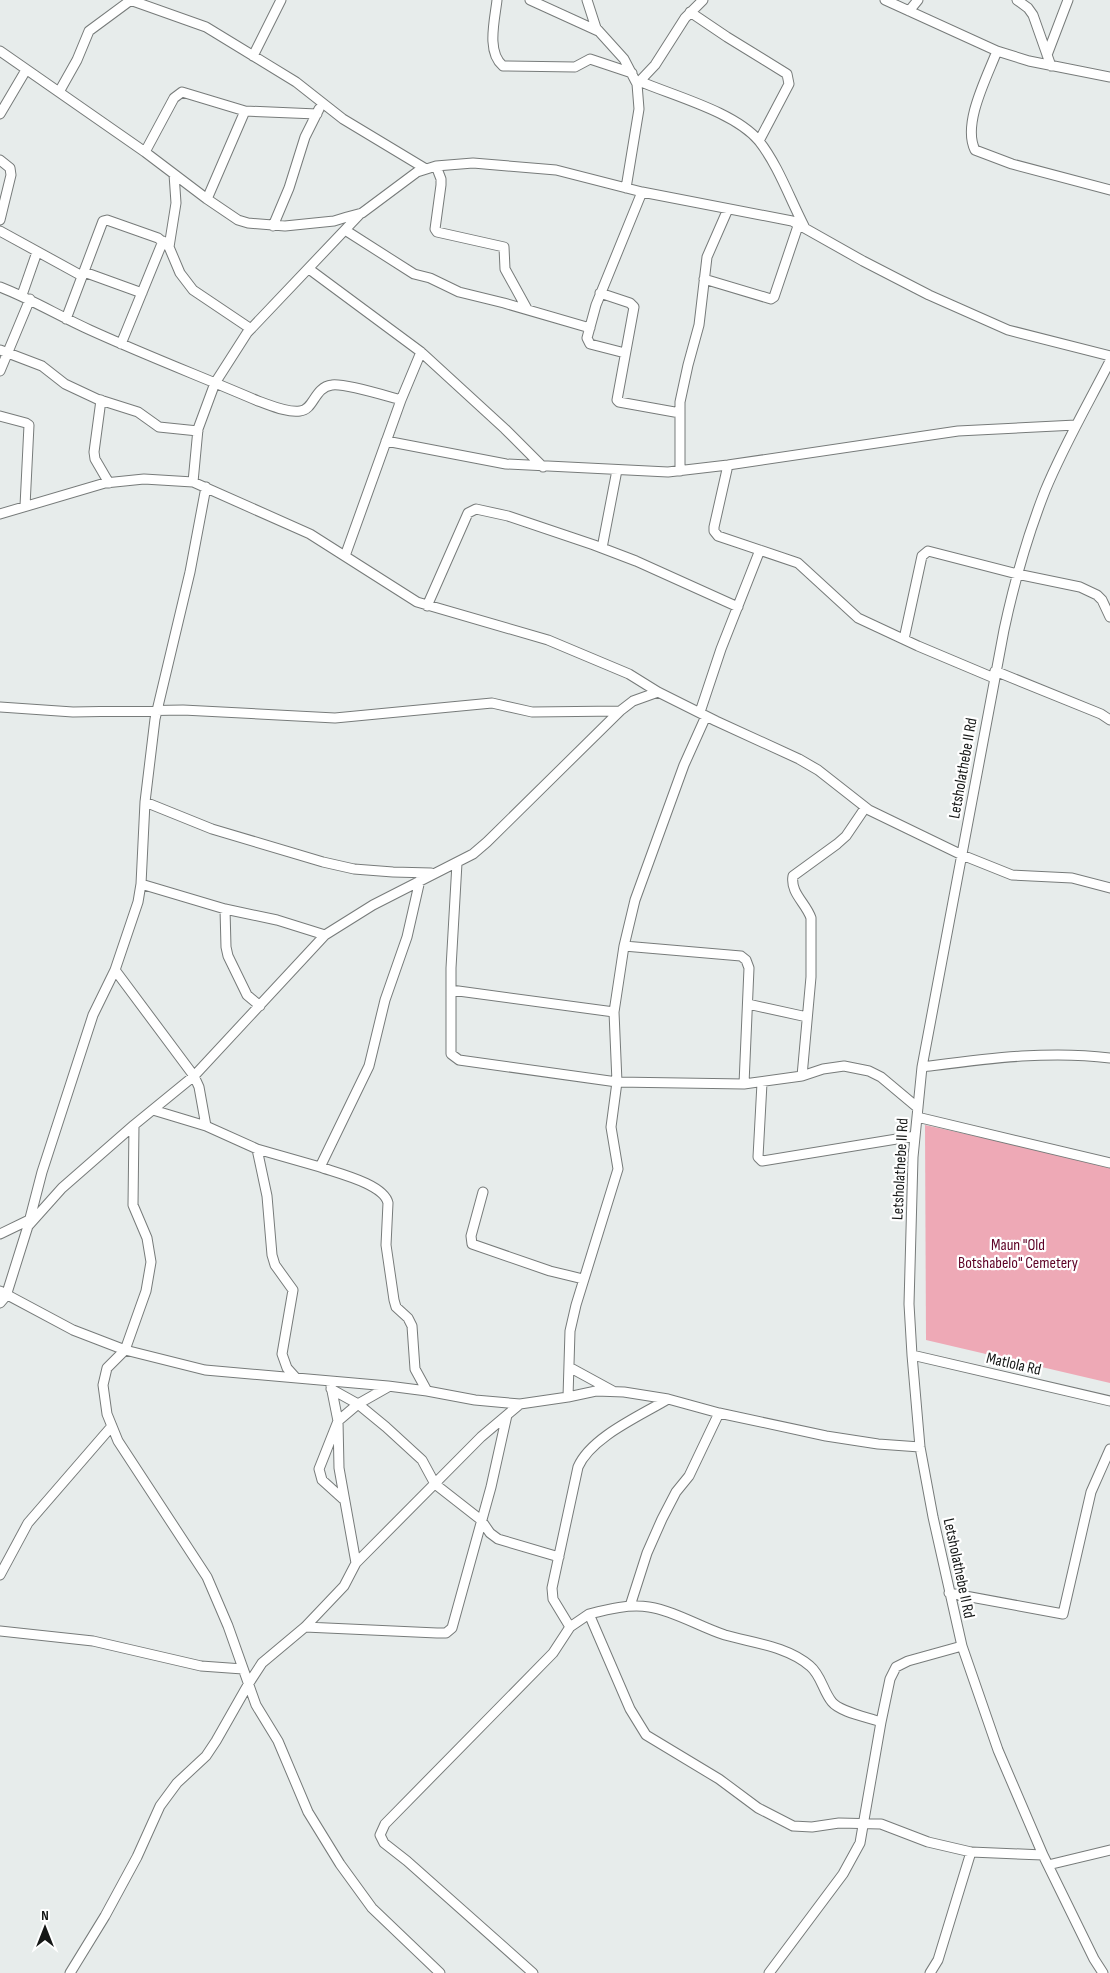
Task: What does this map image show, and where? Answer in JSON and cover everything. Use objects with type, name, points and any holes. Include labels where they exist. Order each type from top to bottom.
[{"type":"street","points":[[59,92],[77,60],[89,31],[131,0],[206,27],[296,82],[343,119],[426,169]]},
{"type":"street","points":[[253,56],[281,0]]},
{"type":"street","points":[[497,0],[493,45],[499,62],[503,66],[575,67],[590,59],[632,73]]},
{"type":"street","points":[[530,0],[598,31],[624,58],[638,82],[639,109],[626,188]]},
{"type":"street","points":[[586,0],[598,31]]},
{"type":"street","points":[[638,82],[655,65],[690,12],[703,0]]},
{"type":"street","points":[[885,0],[997,51],[1051,66],[1110,77]]},
{"type":"street","points":[[909,12],[918,0]]},
{"type":"street","points":[[1017,0],[1033,14],[1051,66]]},
{"type":"street","points":[[1047,56],[1068,0]]},
{"type":"street","points":[[690,12],[787,74],[789,84],[759,141]]},
{"type":"street","points":[[0,51],[145,152],[238,220],[248,224],[273,226],[334,221],[362,213]]},
{"type":"street","points":[[997,51],[974,112],[970,136],[974,150],[1012,164],[1110,190]]},
{"type":"street","points":[[0,114],[26,70]]},
{"type":"street","points":[[638,82],[729,117],[749,131],[759,141],[774,167],[801,225],[773,298],[765,298],[704,279]]},
{"type":"street","points":[[145,152],[174,98],[179,93],[186,92],[245,111],[317,114]]},
{"type":"street","points":[[273,226],[289,188],[305,137],[323,102]]},
{"type":"street","points":[[207,199],[245,111]]},
{"type":"street","points":[[0,160],[10,168],[11,175],[0,220]]},
{"type":"street","points":[[193,482],[198,431],[215,383],[252,329],[362,213],[407,178],[436,166],[473,163],[556,170],[642,192],[786,219],[801,225],[863,261],[929,295],[994,325],[1110,356]]},
{"type":"street","points":[[436,166],[441,178],[441,186],[435,229],[437,232],[504,248],[505,269],[527,309]]},
{"type":"street","points":[[121,344],[142,293],[166,244],[176,204],[174,174]]},
{"type":"street","points":[[625,353],[590,344],[587,338],[600,293],[642,192]]},
{"type":"street","points":[[680,471],[680,402],[698,325],[706,257],[728,209]]},
{"type":"street","points":[[66,319],[104,220],[166,244],[186,284],[252,329]]},
{"type":"street","points":[[345,230],[414,274],[428,277],[469,296],[527,309],[590,328]]},
{"type":"street","points":[[0,231],[37,252],[83,274],[142,293]]},
{"type":"street","points":[[0,372],[3,352],[26,297],[37,252]]},
{"type":"street","points":[[309,269],[421,352],[505,429],[543,467]]},
{"type":"street","points":[[0,287],[26,297],[66,319],[121,344],[258,401],[302,412],[307,409],[319,391],[333,385],[401,400]]},
{"type":"street","points":[[600,293],[630,303],[634,307],[616,397],[618,402],[680,413]]},
{"type":"street","points":[[3,352],[42,366],[65,384],[101,400],[138,412],[159,427],[198,431]]},
{"type":"street","points":[[346,556],[401,400],[421,352]]},
{"type":"street","name":"Letsholathebe II Rd","points":[[1103,1973],[1094,1959],[1043,1855],[998,1750],[962,1646],[949,1592],[920,1446],[912,1355],[910,1250],[915,1136],[922,1067],[994,674],[1017,574],[1046,489],[1076,425],[1110,361]]},
{"type":"street","points":[[101,400],[94,452],[95,459],[109,483]]},
{"type":"street","points":[[0,416],[29,425],[25,506]]},
{"type":"street","points":[[386,441],[494,463],[543,467],[680,471],[958,430],[1076,425]]},
{"type":"street","points":[[728,465],[714,530],[718,536],[798,563],[858,618],[904,639],[1101,714],[1110,720]]},
{"type":"street","points":[[602,548],[617,470]]},
{"type":"street","points":[[0,514],[109,483],[152,478],[193,482],[305,531],[417,602],[548,640],[629,674],[658,692],[809,765],[866,808],[962,855],[1012,875],[1072,878],[1110,888]]},
{"type":"street","points":[[206,487],[190,572],[157,710],[144,802],[141,884],[138,902],[115,970],[93,1016],[42,1172],[28,1223],[2,1296],[74,1330],[126,1350],[205,1370],[296,1378],[331,1385],[388,1386],[475,1400],[520,1404],[596,1391],[614,1392],[668,1399],[719,1413],[826,1436],[878,1444],[920,1446]]},
{"type":"street","points":[[427,606],[468,513],[472,509],[508,516],[602,548],[654,568],[738,607]]},
{"type":"street","points":[[568,1397],[570,1331],[583,1279],[618,1169],[611,1127],[617,1082],[614,1012],[624,946],[638,892],[703,714],[738,607],[760,550]]},
{"type":"street","points":[[904,639],[922,556],[925,552],[931,551],[1017,574],[1080,587],[1090,591],[1102,600],[1110,617]]},
{"type":"street","points":[[0,1234],[28,1223],[62,1188],[194,1076],[325,934],[420,880],[473,854],[620,711],[633,701],[658,692]]},
{"type":"street","points":[[0,707],[73,712],[157,710],[233,712],[335,718],[492,703],[532,712],[620,711]]},
{"type":"street","points":[[144,802],[212,829],[323,862],[354,869],[434,873]]},
{"type":"street","points":[[802,1076],[810,977],[810,918],[792,886],[793,876],[846,836],[866,808]]},
{"type":"street","points":[[457,863],[451,990],[451,1054],[454,1058],[617,1082],[762,1083],[802,1076],[834,1067],[857,1068],[881,1077],[917,1113],[1110,1163]]},
{"type":"street","points":[[320,1167],[369,1066],[385,1000],[407,937],[420,880]]},
{"type":"street","points":[[141,884],[226,909],[277,920],[325,934]]},
{"type":"street","points":[[226,909],[226,946],[228,956],[247,995],[260,1006]]},
{"type":"street","points":[[624,946],[744,957],[749,968],[744,1084]]},
{"type":"street","points":[[115,970],[194,1076],[199,1087],[206,1126]]},
{"type":"street","points":[[451,990],[614,1012]]},
{"type":"street","points":[[748,1004],[807,1016]]},
{"type":"street","points":[[922,1067],[985,1059],[1058,1054],[1110,1058]]},
{"type":"street","points":[[762,1083],[758,1157],[762,1161],[915,1136]]},
{"type":"street","points":[[153,1110],[206,1126],[257,1149],[357,1180],[383,1193],[387,1198],[388,1204],[386,1245],[394,1300],[396,1307],[408,1318],[412,1326],[415,1370],[427,1391]]},
{"type":"street","points":[[134,1125],[133,1210],[147,1238],[151,1262],[146,1291],[126,1350],[107,1368],[103,1384],[107,1414],[118,1441],[207,1577],[256,1705],[278,1741],[308,1812],[340,1864],[372,1908],[440,1973]]},
{"type":"street","points":[[257,1149],[267,1196],[272,1255],[275,1266],[293,1290],[282,1354],[287,1368],[296,1378]]},
{"type":"street","points":[[483,1192],[471,1236],[472,1244],[550,1271],[583,1279]]},
{"type":"street","name":"Matlola Rd","points":[[912,1355],[1110,1401]]},
{"type":"street","points":[[569,1367],[614,1392]]},
{"type":"street","points":[[331,1385],[358,1404],[422,1460],[435,1484],[481,1520],[490,1533],[498,1539],[559,1557]]},
{"type":"street","points":[[331,1385],[338,1421],[339,1468],[343,1499],[356,1563]]},
{"type":"street","points":[[343,1499],[322,1480],[319,1469],[338,1421],[358,1404],[388,1386]]},
{"type":"street","points":[[570,1627],[552,1594],[581,1459],[602,1438],[668,1399]]},
{"type":"street","points":[[70,1973],[105,1916],[137,1857],[160,1806],[178,1783],[206,1756],[248,1683],[262,1664],[305,1627],[344,1586],[356,1563],[481,1437],[520,1404]]},
{"type":"street","points":[[630,1606],[647,1554],[662,1519],[676,1492],[689,1476],[719,1413]]},
{"type":"street","points":[[305,1627],[446,1633],[452,1628],[501,1449],[508,1415]]},
{"type":"street","points":[[0,1576],[28,1523],[112,1426]]},
{"type":"street","points":[[949,1592],[1064,1614],[1091,1492],[1110,1449]]},
{"type":"street","points":[[532,1973],[407,1861],[384,1843],[380,1835],[385,1824],[553,1653],[570,1627],[589,1614],[630,1606],[659,1610],[726,1635],[762,1643],[786,1652],[810,1666],[817,1674],[831,1701],[838,1708],[880,1722]]},
{"type":"street","points":[[589,1614],[630,1709],[646,1735],[719,1779],[758,1808],[793,1826],[881,1824],[928,1842],[971,1852],[1043,1855]]},
{"type":"street","points":[[0,1631],[92,1641],[202,1666],[243,1669]]},
{"type":"street","points":[[769,1973],[843,1874],[860,1843],[880,1722],[890,1679],[896,1667],[908,1661],[962,1646]]},
{"type":"street","points":[[1048,1865],[1110,1850]]},
{"type":"street","points":[[930,1973],[938,1960],[971,1852]]},
{"type":"green space","name":"Maun \"Old Botshabelo\" Cemetery","points":[[925,1125],[1110,1166],[1110,1383],[926,1340]]}]
